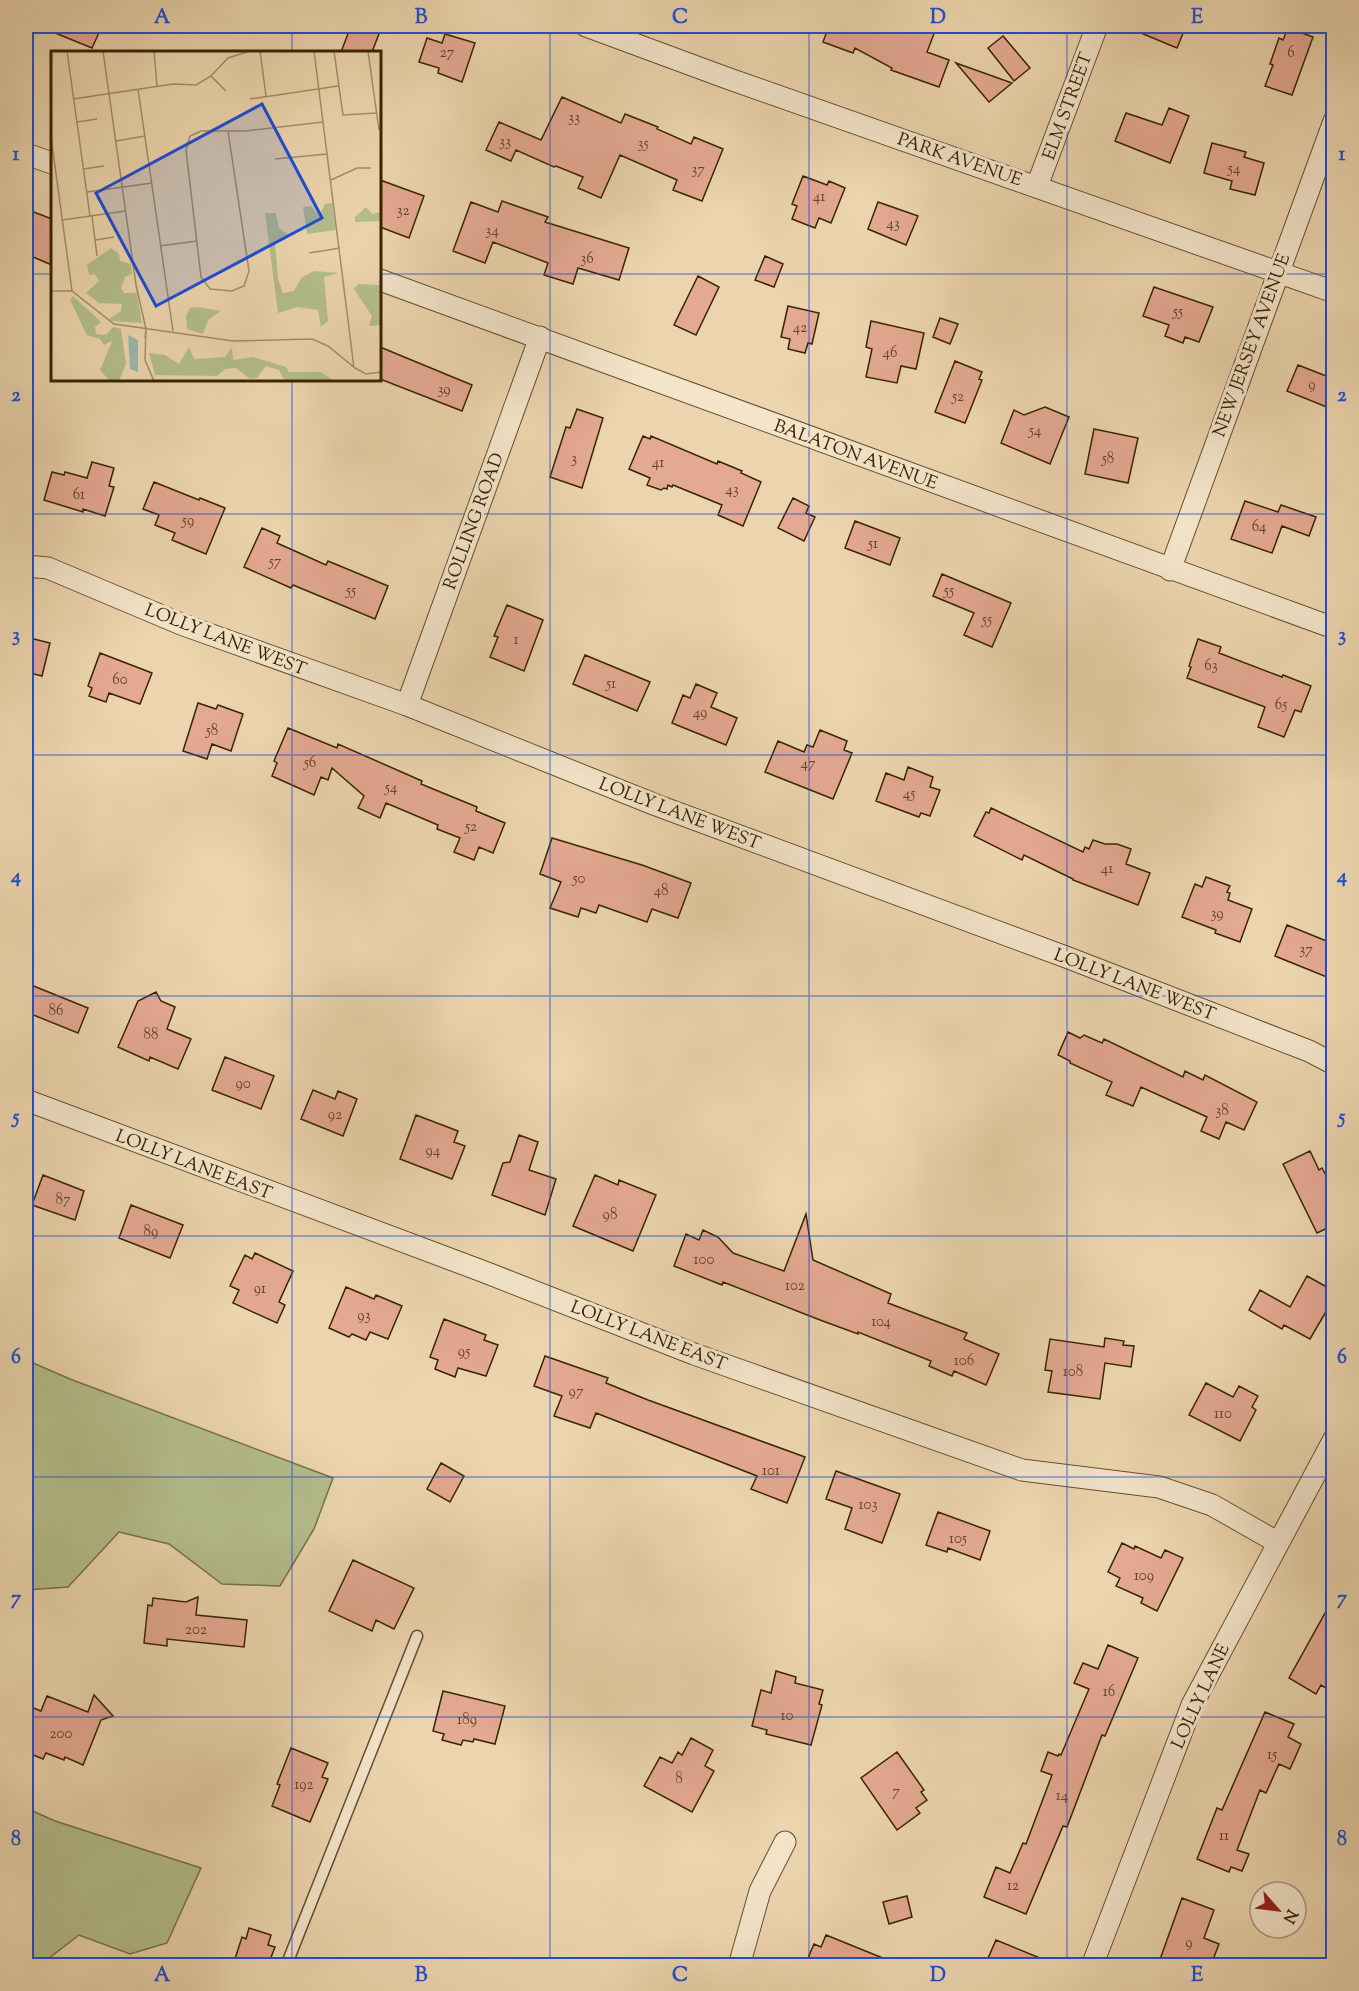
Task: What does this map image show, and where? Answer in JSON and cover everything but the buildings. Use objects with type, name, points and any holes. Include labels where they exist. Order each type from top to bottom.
[{"type":"street","name":"PARK AVENUE","points":[[586,26],[735,81],[1334,292]]},
{"type":"street","name":"ELM STREET","points":[[1037,186],[1097,26]]},
{"type":"street","name":"NEW JERSEY AVENUE","points":[[1170,570],[1334,121]]},
{"type":"street","points":[[26,154],[51,163]]},
{"type":"street","name":"BALATON AVENUE","points":[[381,280],[1334,628]]},
{"type":"street","name":"ROLLING ROAD","points":[[407,705],[540,337]]},
{"type":"street","name":"LOLLY LANE WEST","points":[[26,566],[48,568],[181,624],[407,705],[656,805],[1243,1025],[1309,1051],[1334,1064]]},
{"type":"street","name":"LOLLY LANE EAST","points":[[26,1100],[482,1271],[694,1354],[990,1459],[1022,1470],[1159,1487],[1212,1505],[1277,1542]]},
{"type":"street","name":"LOLLY LANE","points":[[1092,1965],[1192,1705],[1334,1439]]},
{"type":"street","points":[[740,1965],[760,1891],[785,1842]]},
{"type":"lane","points":[[286,1965],[417,1636]]},
{"type":"green space","points":[[26,1360],[70,1379],[333,1478],[314,1529],[280,1586],[222,1584],[169,1544],[119,1532],[68,1587],[26,1590]]},
{"type":"green space","points":[[26,1808],[55,1821],[201,1868],[167,1943],[130,1954],[79,1935],[40,1965],[26,1965]]}]
